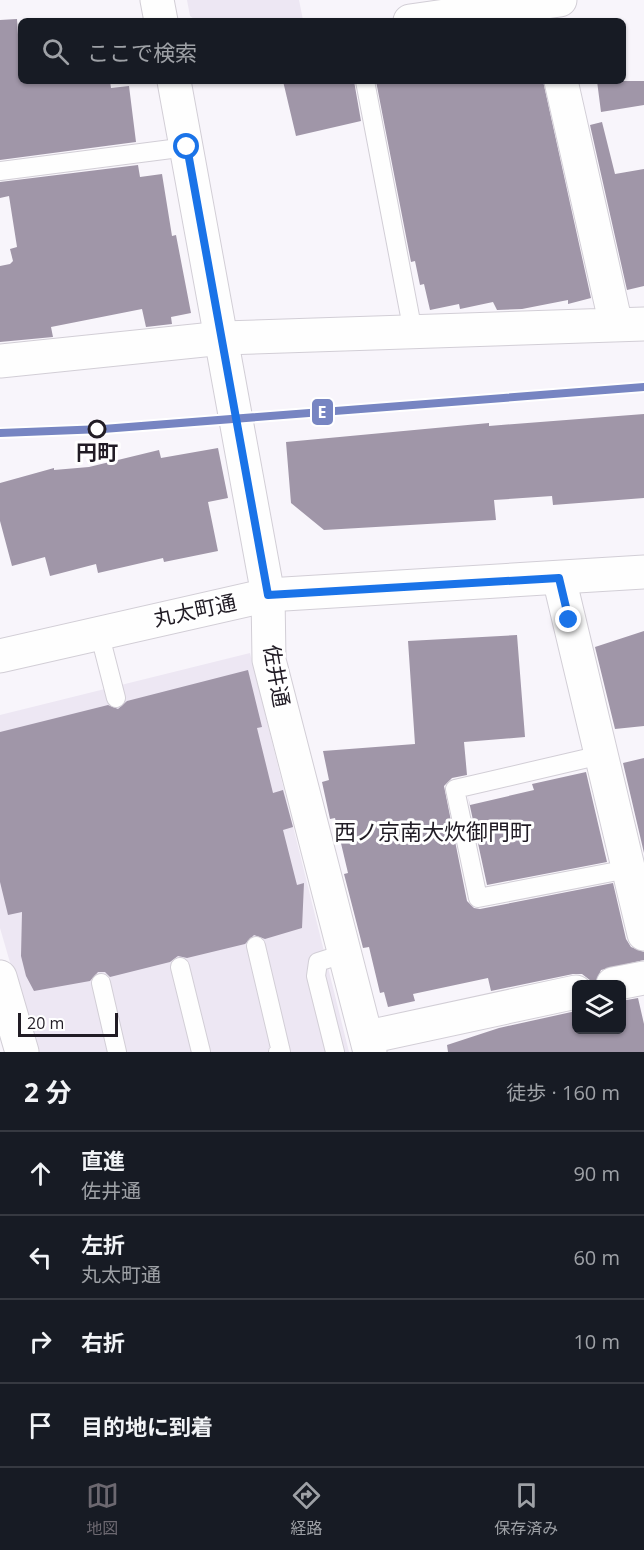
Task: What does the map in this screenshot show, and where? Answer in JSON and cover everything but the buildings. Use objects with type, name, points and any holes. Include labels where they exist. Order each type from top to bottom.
[{"type":"street","points":[[157,0],[160,18]]},
{"type":"street","points":[[438,18],[548,6]]},
{"type":"street","name":"佐井通","points":[[175,84],[223,338],[268,595],[269,660],[369,1045]]},
{"type":"street","points":[[0,361],[223,338],[630,324],[562,84]]},
{"type":"street","name":"丸太町通","points":[[0,656],[268,595],[644,572]]},
{"type":"street","points":[[559,578],[644,934]]},
{"type":"street","points":[[0,977],[22,1052]]},
{"type":"street","points":[[626,981],[644,978]]},
{"type":"street","points":[[369,1045],[572,993]]},
{"type":"lane","points":[[366,84],[413,332]]},
{"type":"lane","points":[[1,166],[187,147]]},
{"type":"lane","points":[[99,632],[116,698]]},
{"type":"lane","points":[[601,755],[455,789],[478,898],[628,869]]},
{"type":"lane","points":[[256,946],[281,1052],[278,1052]]},
{"type":"lane","points":[[335,1052],[316,976],[318,962],[346,953]]},
{"type":"lane","points":[[180,967],[201,1052]]},
{"type":"lane","points":[[101,983],[117,1052]]},
{"type":"shaded area","points":[[187,0],[299,0],[303,18],[193,18],[190,16]]},
{"type":"shaded area","points":[[250,653],[349,1052],[36,1052],[0,928],[0,715]]},
{"type":"transit line","name":"E","points":[[0,433],[103,429],[644,387]]},
{"type":"place","name":"円町","points":[[97,429]]},
{"type":"district","name":"西ノ京南大炊御門町","points":[[433,832]]},
{"type":"route","points":[[187,147],[268,595],[559,578],[569,620]]}]
